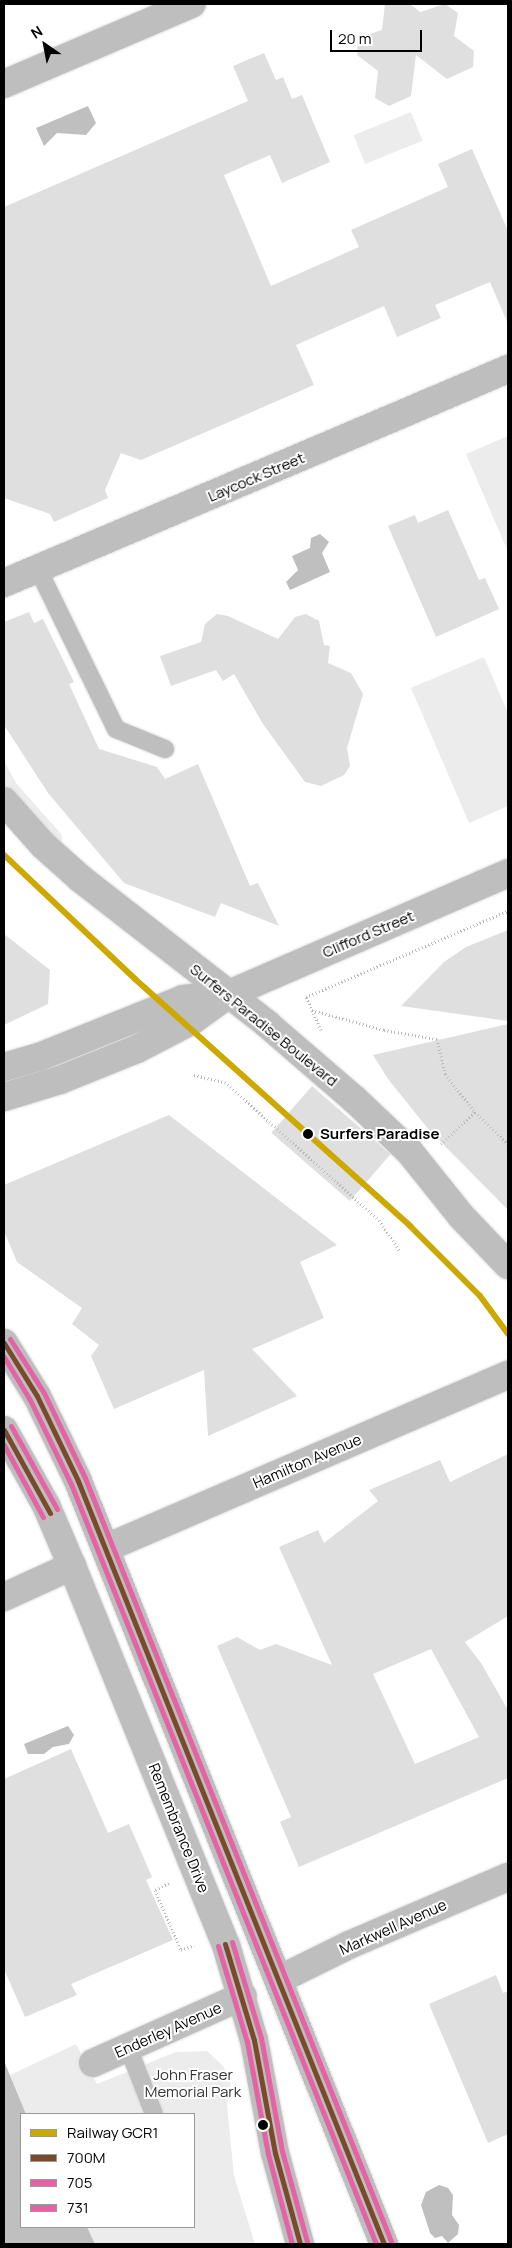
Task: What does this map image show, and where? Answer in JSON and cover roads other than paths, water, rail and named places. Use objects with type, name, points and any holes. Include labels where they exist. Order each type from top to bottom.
[{"type":"main road","points":[[4,84],[192,4]]},
{"type":"main road","name":"Laycock Street","points":[[4,583],[508,369]]},
{"type":"main road","name":"Surfers Paradise Boulevard","points":[[4,800],[43,845],[81,879],[294,1046],[397,1139],[461,1216],[508,1265]]},
{"type":"main road","name":"Clifford Street","points":[[4,1098],[60,1080],[137,1049],[193,1020],[229,994],[508,873]]},
{"type":"main road","name":"Clifford Street","points":[[4,1067],[39,1057],[174,1002],[229,994]]},
{"type":"main road","points":[[4,1343],[38,1396],[59,1439],[106,1548],[280,1979],[384,2244]]},
{"type":"main road","name":"Hamilton Avenue","points":[[106,1548],[508,1375]]},
{"type":"main road","name":"Remembrance Drive","points":[[4,1430],[46,1505],[213,1910],[243,1996],[275,2153],[300,2244]]},
{"type":"main road","points":[[4,1597],[72,1566]]},
{"type":"main road","name":"Markwell Avenue","points":[[280,1979],[348,1946],[508,1877]]},
{"type":"main road","name":"Enderley Avenue","points":[[92,2063],[243,1996]]},
{"type":"lane","points":[[38,569],[116,730],[165,749]]},
{"type":"lane","points":[[128,2047],[154,2113]]},
{"type":"rail line","name":"GCR1","points":[[4,855],[135,979],[410,1226],[480,1296],[508,1334]]},
{"type":"place","name":"Surfers Paradise","points":[[308,1134]]},
{"type":"park label","name":"John Fraser Memorial Park","points":[[193,2082]]}]
